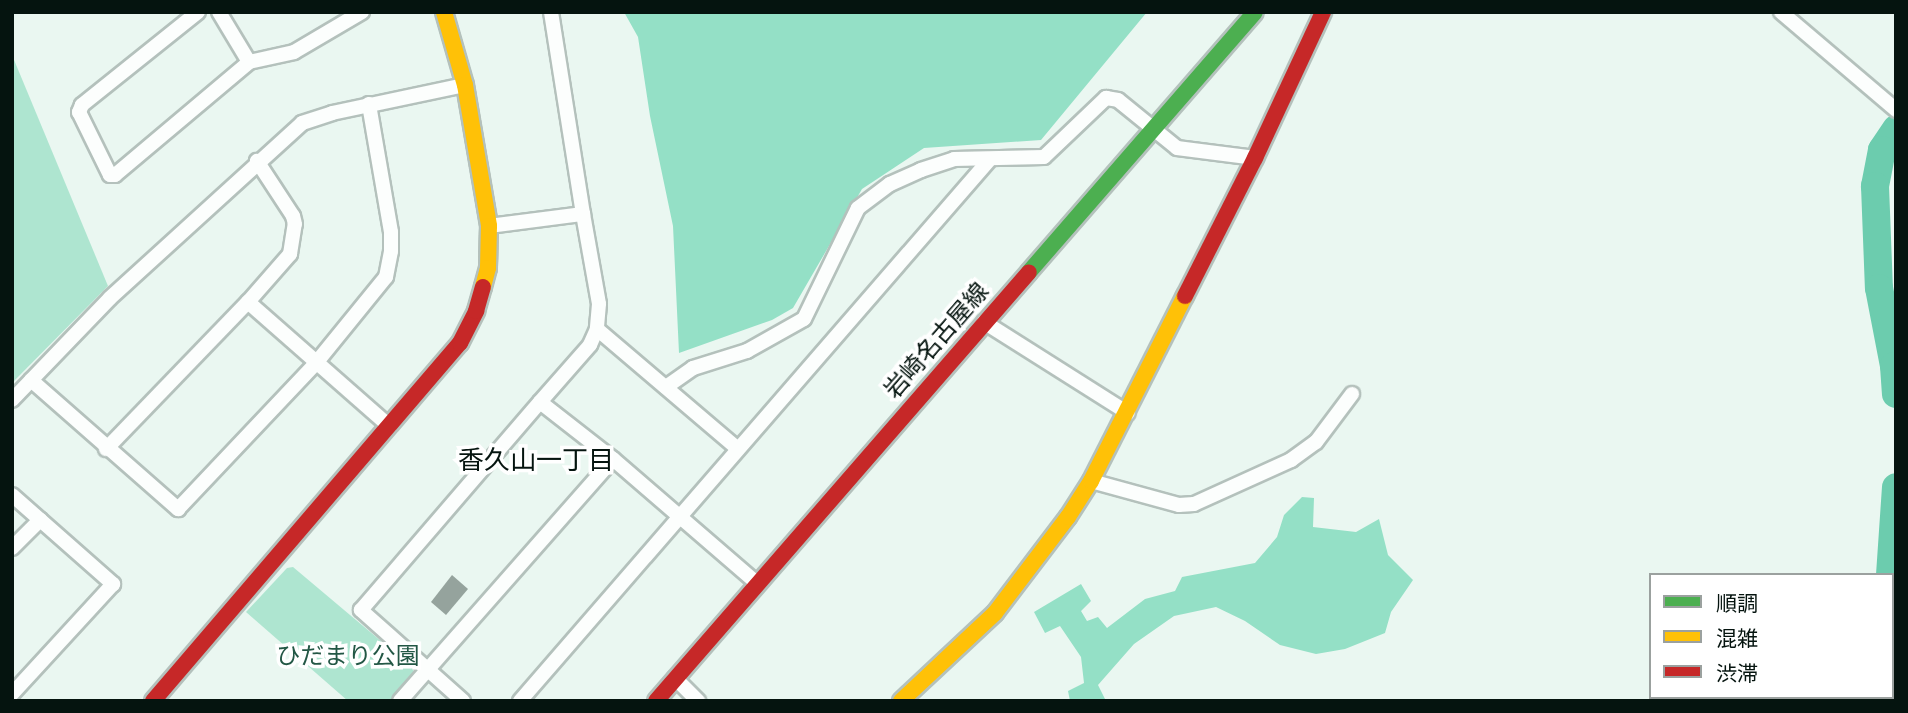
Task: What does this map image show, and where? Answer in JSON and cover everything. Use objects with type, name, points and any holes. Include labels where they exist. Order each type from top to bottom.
[{"type":"street","points":[[198,12],[82,105],[79,112],[110,175],[115,175],[249,62],[293,52],[362,12]]},
{"type":"street","points":[[219,12],[249,62]]},
{"type":"street","points":[[152,701],[460,343],[468,330],[484,291],[489,226],[465,85],[444,12]]},
{"type":"street","points":[[463,701],[361,610],[590,345],[597,329],[599,304],[551,12]]},
{"type":"street","name":"岩崎名古屋線","points":[[656,701],[1255,12]]},
{"type":"street","points":[[901,701],[995,613],[1068,517],[1091,481],[1128,413],[1255,158],[1323,12]]},
{"type":"street","points":[[1782,12],[1891,106]]},
{"type":"street","points":[[12,400],[110,298],[257,161],[311,118],[465,85]]},
{"type":"street","points":[[666,387],[693,368],[747,351],[804,320],[858,208],[871,197],[921,170],[954,159],[1049,155],[1106,98],[1118,100],[1153,130],[1184,149],[1255,158]]},
{"type":"street","points":[[31,380],[106,449],[178,509],[316,363],[374,296],[386,277],[391,232],[369,104]]},
{"type":"street","points":[[520,701],[990,159]]},
{"type":"street","points":[[106,449],[248,302],[290,254],[295,224],[284,201],[257,161]]},
{"type":"street","points":[[489,226],[583,214]]},
{"type":"street","points":[[248,302],[388,425]]},
{"type":"street","points":[[984,322],[1128,413]]},
{"type":"street","points":[[597,329],[737,448]]},
{"type":"street","points":[[1091,481],[1178,505],[1194,505],[1291,460],[1316,442],[1352,394]]},
{"type":"street","points":[[540,402],[613,459],[758,584]]},
{"type":"street","points":[[400,701],[613,459]]},
{"type":"street","points":[[12,495],[113,584],[12,694]]},
{"type":"street","points":[[12,548],[40,520]]},
{"type":"street","points":[[675,678],[698,701]]},
{"type":"green space","points":[[624,12],[1147,12],[1041,140],[924,148],[862,189],[793,308],[772,320],[679,353],[673,226],[650,116],[638,37]]},
{"type":"green space","points":[[12,55],[108,286],[12,383]]},
{"type":"green space","points":[[1302,497],[1314,498],[1313,527],[1356,532],[1379,519],[1388,555],[1413,580],[1391,612],[1385,633],[1345,649],[1316,654],[1280,645],[1245,621],[1216,607],[1174,616],[1134,644],[1098,685],[1106,701],[1070,701],[1068,691],[1084,683],[1081,657],[1060,626],[1045,633],[1034,612],[1081,584],[1091,601],[1081,611],[1087,621],[1098,617],[1107,628],[1145,599],[1175,591],[1182,577],[1255,563],[1277,537],[1284,515]]},
{"type":"green space","name":"ひだまり公園","points":[[293,567],[413,668],[414,673],[393,701],[348,701],[246,612],[287,568]]},
{"type":"building","points":[[452,575],[468,589],[446,615],[431,602]]},
{"type":"waterway","points":[[1896,129],[1882,150],[1875,186],[1879,288],[1894,366],[1896,394]]},
{"type":"waterway","points":[[1890,573],[1896,487]]},
{"type":"traffic: fast","points":[[1029,272],[1255,12]]},
{"type":"traffic: slow","points":[[444,12],[465,85],[489,226],[488,268],[483,287]]},
{"type":"traffic: slow","points":[[901,701],[995,613],[1068,517],[1091,481],[1185,296]]},
{"type":"traffic: jam","points":[[1185,296],[1255,158],[1323,12]]},
{"type":"traffic: jam","points":[[656,701],[1029,272]]},
{"type":"traffic: jam","points":[[153,701],[460,343],[476,311],[483,287]]},
{"type":"district","name":"香久山一丁目","points":[[536,461]]}]
